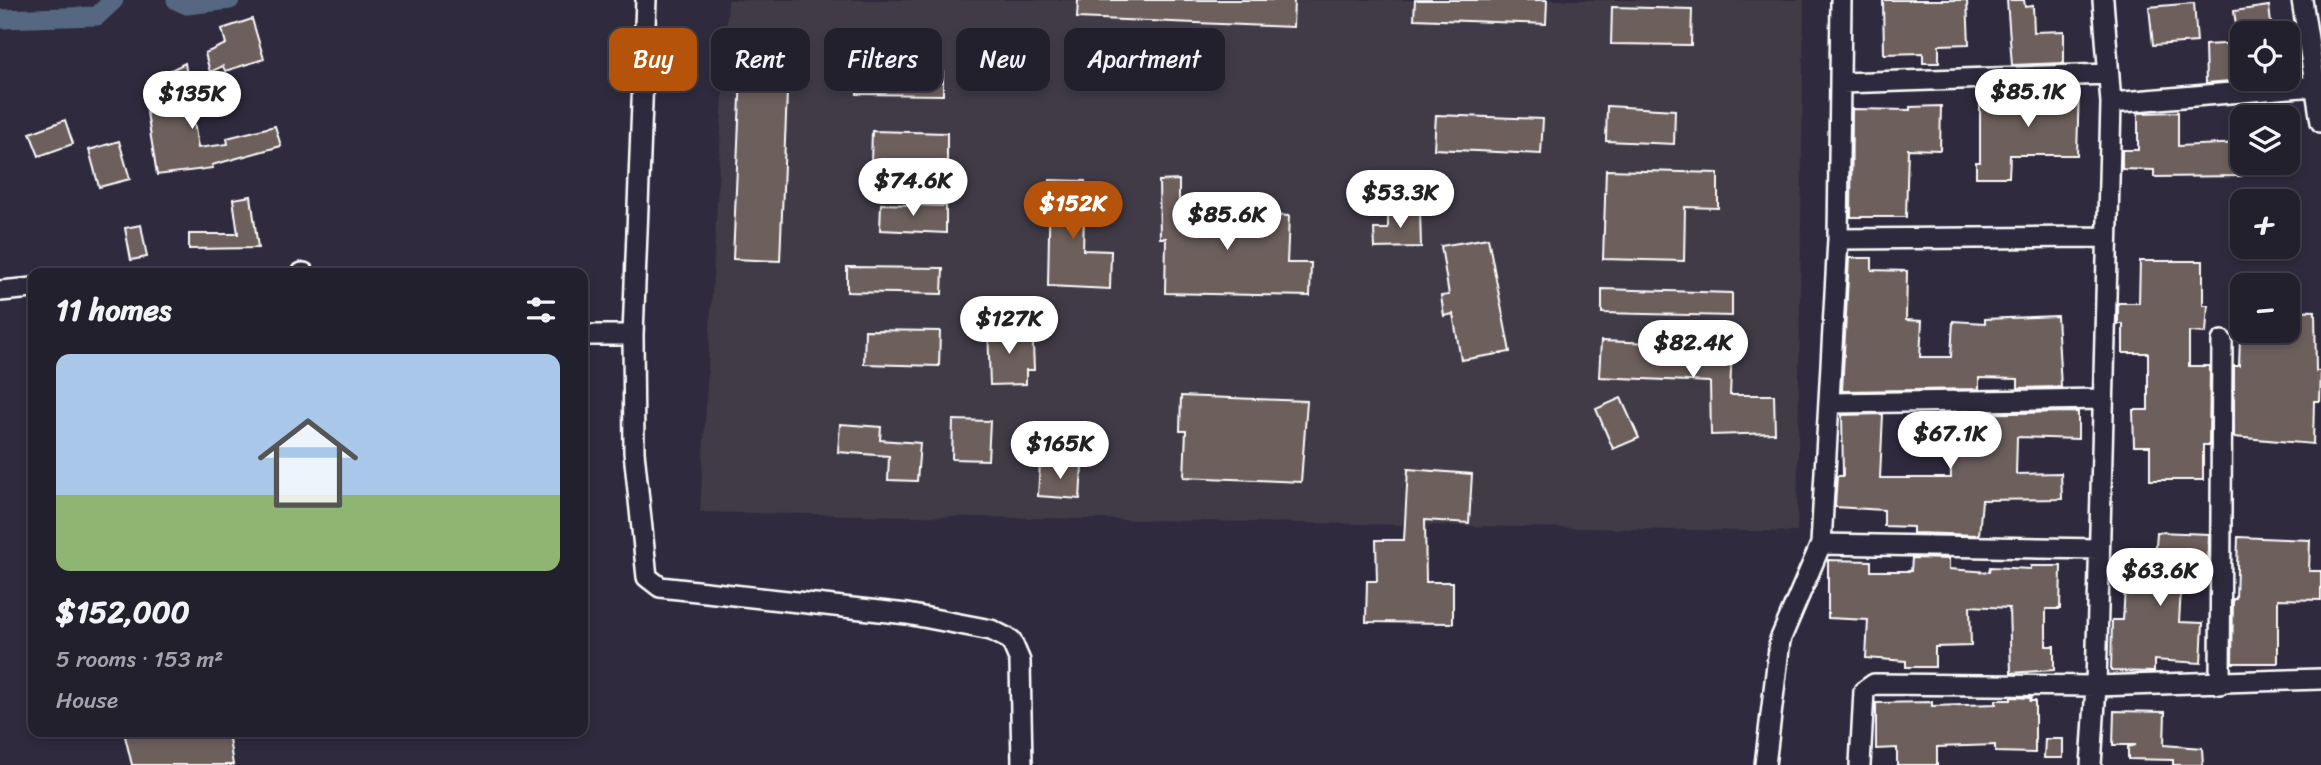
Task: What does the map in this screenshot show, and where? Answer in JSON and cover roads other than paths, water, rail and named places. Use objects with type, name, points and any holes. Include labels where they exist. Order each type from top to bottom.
[{"type":"street","points":[[646,0],[633,335],[634,453],[646,577],[660,587],[907,614],[991,630],[1011,640],[1020,661],[1022,765]]},
{"type":"street","points":[[1765,765],[1780,640],[1821,544],[1831,403],[1838,239],[1841,0]]},
{"type":"street","points":[[2091,765],[2111,103],[2103,0]]},
{"type":"street","points":[[2302,0],[2321,122]]},
{"type":"street","points":[[1842,83],[2109,74]]},
{"type":"street","points":[[2111,103],[2315,86]]},
{"type":"street","points":[[1838,239],[2107,237]]},
{"type":"street","points":[[0,291],[28,288]]},
{"type":"street","points":[[588,335],[633,335]]},
{"type":"street","points":[[2220,684],[2222,341]]},
{"type":"street","points":[[1831,403],[2103,399]]},
{"type":"street","points":[[1821,544],[2099,549]]},
{"type":"street","points":[[1860,765],[1862,702],[1864,691],[1874,684],[2095,686],[2321,679]]},
{"type":"waterway","points":[[0,19],[97,16],[114,0]]},
{"type":"waterway","points":[[176,0],[187,5],[230,0]]}]
